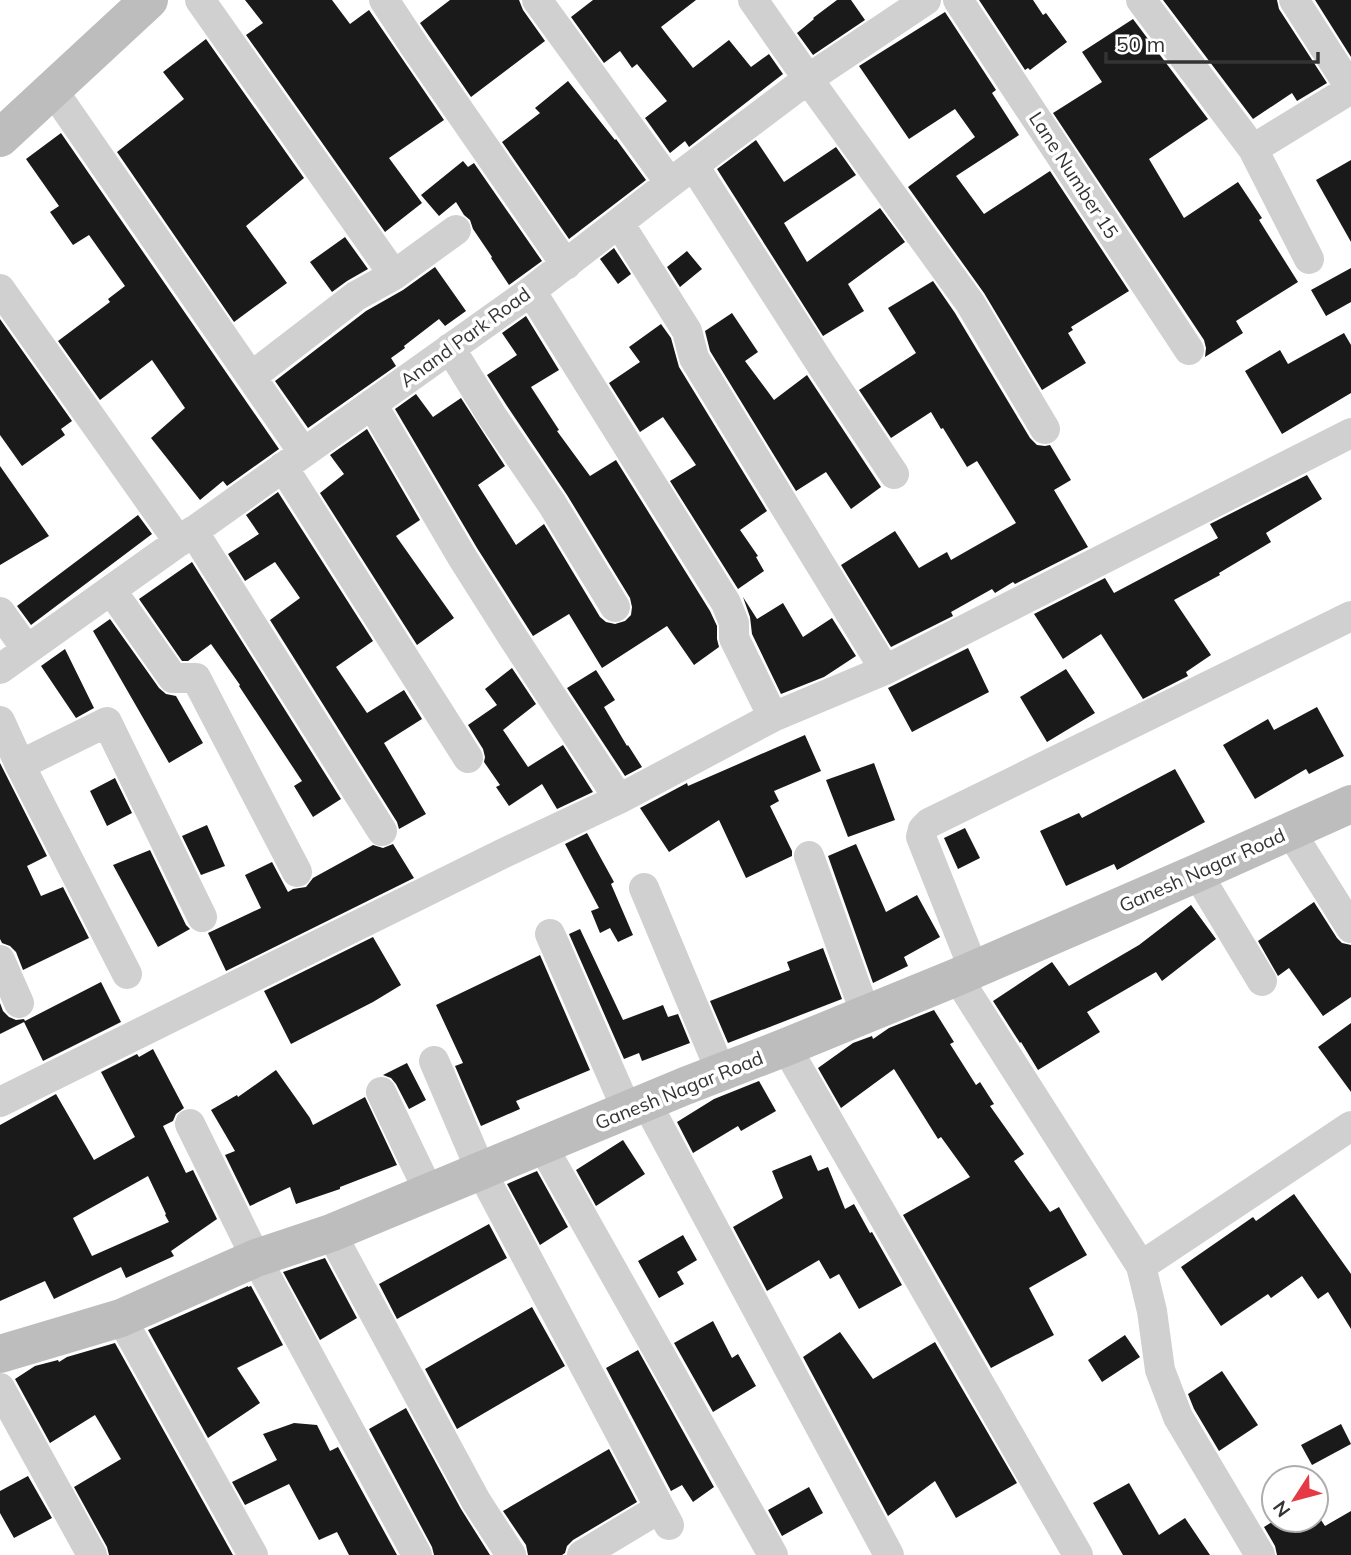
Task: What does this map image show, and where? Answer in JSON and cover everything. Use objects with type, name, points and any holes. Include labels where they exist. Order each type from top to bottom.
[{"type":"street","points":[[0,138],[149,0]]},
{"type":"street","points":[[200,0],[394,275]]},
{"type":"street","points":[[384,0],[566,265]]},
{"type":"street","points":[[537,0],[670,183]]},
{"type":"street","points":[[753,0],[970,303],[1045,429]]},
{"type":"street","name":"Anand Park Road","points":[[0,669],[531,291],[808,79],[926,0]]},
{"type":"street","name":"Lane Number 15","points":[[958,0],[1189,350]]},
{"type":"street","points":[[1141,0],[1253,149],[1309,259]]},
{"type":"street","points":[[1253,149],[1351,89],[1294,0]]},
{"type":"street","points":[[52,89],[252,376],[293,459],[468,758]]},
{"type":"street","points":[[694,166],[894,474]]},
{"type":"street","points":[[619,223],[687,331],[694,358],[885,670]]},
{"type":"street","points":[[252,376],[356,296],[394,275],[456,230]]},
{"type":"street","points":[[0,289],[186,536],[382,831]]},
{"type":"street","points":[[531,291],[726,603],[734,622],[734,638],[773,717]]},
{"type":"street","points":[[450,348],[552,504],[615,607]]},
{"type":"street","points":[[372,404],[469,568],[619,799]]},
{"type":"street","points":[[0,1102],[619,799],[773,717],[885,670],[1351,433]]},
{"type":"street","points":[[111,590],[173,678],[196,678],[298,872]]},
{"type":"street","points":[[0,612],[27,650]]},
{"type":"street","points":[[1260,1555],[1178,1417],[1160,1370],[1152,1311],[1141,1266],[965,973],[921,837],[929,823],[1351,615]]},
{"type":"street","points":[[0,721],[127,974]]},
{"type":"street","points":[[20,765],[107,722],[202,917]]},
{"type":"street","name":"Ganesh Nagar Road","points":[[0,1354],[121,1318],[256,1258],[331,1233],[636,1106],[866,1015],[1351,804]]},
{"type":"street","points":[[1290,831],[1351,928]]},
{"type":"street","points":[[809,856],[866,1015]]},
{"type":"street","points":[[1197,873],[1262,981]]},
{"type":"street","points":[[644,888],[721,1072]]},
{"type":"street","points":[[550,934],[636,1106],[889,1555]]},
{"type":"street","points":[[0,960],[19,1003]]},
{"type":"street","points":[[786,1047],[1078,1555]]},
{"type":"street","points":[[434,1061],[481,1171],[664,1517],[582,1555]]},
{"type":"street","points":[[381,1092],[429,1192]]},
{"type":"street","points":[[190,1124],[256,1258],[416,1555]]},
{"type":"street","points":[[1141,1266],[1351,1126]]},
{"type":"street","points":[[542,1145],[773,1555]]},
{"type":"street","points":[[331,1233],[476,1502],[511,1555]]},
{"type":"street","points":[[121,1318],[253,1555]]},
{"type":"street","points":[[0,1388],[92,1555]]},
{"type":"building","points":[[245,0],[332,0],[350,24],[369,10],[444,120],[389,158],[422,203],[385,232],[246,35],[263,23]]},
{"type":"building","points":[[450,0],[519,0],[545,41],[471,97],[420,23]]},
{"type":"building","points":[[593,0],[696,0],[661,27],[693,68],[729,40],[751,67],[769,54],[783,74],[689,147],[685,141],[670,153],[645,118],[667,101],[637,64],[632,68],[620,51],[604,63],[571,17]]},
{"type":"building","points":[[837,0],[851,0],[865,20],[813,55],[797,33]]},
{"type":"building","points":[[979,0],[1033,0],[1067,42],[1030,70],[1025,70]]},
{"type":"building","points":[[1163,0],[1277,0],[1279,9],[1327,83],[1297,101],[1292,93],[1253,119]]},
{"type":"building","points":[[1315,0],[1351,0],[1351,57]]},
{"type":"building","points":[[945,12],[996,90],[992,93],[1019,135],[956,176],[984,214],[1050,171],[1129,291],[1071,327],[1073,330],[1068,333],[1086,363],[1042,390],[984,293],[908,187],[975,137],[955,109],[909,139],[859,66]]},
{"type":"building","points":[[1133,19],[1208,119],[1149,159],[1184,218],[1238,182],[1298,282],[1236,321],[1243,333],[1205,357],[1204,340],[1053,113],[1102,82],[1082,52]]},
{"type":"building","points":[[206,39],[304,178],[246,226],[287,283],[234,322],[117,152],[184,99],[163,72]]},
{"type":"building","points":[[568,81],[646,180],[569,239],[502,142],[540,113],[535,108]]},
{"type":"building","points":[[61,133],[279,449],[227,486],[223,481],[200,500],[151,438],[185,408],[152,360],[100,400],[58,341],[110,302],[108,299],[125,286],[89,235],[73,245],[50,212],[59,206],[26,159]]},
{"type":"building","points":[[756,140],[784,182],[836,147],[856,175],[784,223],[807,262],[880,208],[905,242],[848,284],[864,311],[823,336],[717,169]]},
{"type":"building","points":[[1351,160],[1351,242],[1316,180]]},
{"type":"building","points":[[463,161],[468,167],[474,163],[542,261],[509,285],[470,220],[456,202],[439,216],[421,195]]},
{"type":"building","points":[[345,237],[368,269],[332,292],[310,262]]},
{"type":"building","points":[[614,248],[631,274],[618,284],[600,259]]},
{"type":"building","points":[[687,251],[702,269],[680,287],[667,267]]},
{"type":"building","points":[[435,267],[466,311],[445,326],[439,319],[391,358],[396,366],[308,428],[275,381],[366,311],[403,290]]},
{"type":"building","points":[[1351,268],[1351,302],[1326,316],[1311,290]]},
{"type":"building","points":[[933,281],[1030,438],[1037,445],[1050,445],[1071,480],[1054,490],[1088,547],[995,593],[992,589],[951,612],[953,616],[891,647],[841,565],[895,531],[919,568],[947,552],[951,560],[1016,523],[977,461],[967,467],[931,412],[891,438],[859,390],[916,353],[888,308]]},
{"type":"building","points":[[732,313],[758,352],[745,361],[774,400],[807,375],[881,487],[851,509],[826,472],[796,491],[710,351],[705,331]]},
{"type":"building","points":[[526,316],[559,370],[531,387],[559,430],[557,431],[590,476],[616,460],[710,611],[717,626],[719,647],[694,665],[667,626],[602,668],[569,614],[533,636],[477,548],[395,409],[416,394],[433,417],[461,398],[505,466],[478,485],[516,545],[544,524],[600,617],[615,624],[625,621],[631,615],[630,598],[567,495],[487,375],[517,355],[502,333]]},
{"type":"building","points":[[0,319],[72,421],[61,429],[65,435],[22,466],[0,435]]},
{"type":"building","points":[[661,324],[671,338],[679,367],[767,511],[740,530],[758,556],[756,557],[764,571],[738,589],[670,481],[696,465],[663,417],[640,432],[609,383],[640,362],[629,347]]},
{"type":"building","points":[[1344,333],[1351,345],[1351,393],[1282,434],[1245,371],[1280,350],[1288,364]]},
{"type":"building","points":[[367,429],[420,520],[396,536],[454,618],[417,645],[320,493],[344,474],[330,455]]},
{"type":"building","points":[[0,466],[49,536],[0,565]]},
{"type":"building","points":[[1307,475],[1322,499],[1266,533],[1271,542],[1219,573],[1220,575],[1174,600],[1211,655],[1186,672],[1188,676],[1143,699],[1101,634],[1063,659],[1034,614],[1105,578],[1114,593],[1218,538],[1210,524]]},
{"type":"building","points":[[278,492],[373,641],[336,667],[367,713],[404,690],[422,719],[384,743],[426,814],[399,829],[270,620],[300,598],[275,562],[245,581],[228,554],[259,534],[246,515]]},
{"type":"building","points":[[138,515],[152,534],[31,625],[17,606]]},
{"type":"building","points":[[192,562],[341,799],[313,817],[294,786],[302,781],[211,644],[188,661],[182,661],[139,599]]},
{"type":"building","points":[[743,597],[757,619],[783,603],[803,637],[832,618],[856,656],[824,677],[781,694],[752,634]]},
{"type":"building","points":[[110,619],[159,688],[166,694],[176,696],[203,743],[169,763],[93,631]]},
{"type":"building","points":[[968,648],[989,692],[912,732],[888,688]]},
{"type":"building","points":[[65,649],[94,708],[76,718],[41,666]]},
{"type":"building","points":[[512,668],[536,704],[503,730],[528,767],[563,745],[593,792],[557,809],[542,784],[509,806],[496,787],[500,785],[484,762],[483,749],[468,725],[497,705],[485,689]]},
{"type":"building","points":[[1066,669],[1095,713],[1047,742],[1020,697]]},
{"type":"building","points":[[596,670],[615,700],[604,707],[642,767],[625,776],[567,688]]},
{"type":"building","points":[[1317,707],[1344,756],[1309,774],[1306,769],[1255,799],[1223,745],[1268,719],[1274,730]]},
{"type":"building","points":[[805,735],[821,771],[774,791],[779,801],[770,806],[792,856],[746,878],[719,820],[669,852],[640,808],[687,783],[688,786]]},
{"type":"building","points":[[0,763],[47,856],[27,866],[41,896],[63,887],[89,938],[23,970],[16,952],[0,939]]},
{"type":"building","points":[[874,763],[895,820],[848,837],[826,780]]},
{"type":"building","points":[[1175,769],[1205,822],[1117,870],[1114,864],[1066,886],[1040,831],[1079,813],[1082,818]]},
{"type":"building","points":[[115,778],[132,813],[107,826],[90,791]]},
{"type":"building","points":[[207,825],[225,866],[201,875],[182,836]]},
{"type":"building","points":[[965,828],[980,858],[958,869],[944,838]]},
{"type":"building","points":[[587,833],[614,882],[611,884],[633,935],[618,942],[610,928],[600,933],[591,911],[599,908],[565,844]]},
{"type":"building","points":[[393,844],[414,878],[226,971],[208,933],[261,908],[245,875],[272,862],[288,892],[306,887],[313,878],[373,845],[383,848]]},
{"type":"building","points":[[856,844],[886,912],[917,895],[940,937],[904,957],[908,966],[873,983],[828,856]]},
{"type":"building","points":[[150,850],[190,929],[158,947],[113,865]]},
{"type":"building","points":[[1314,902],[1337,938],[1342,943],[1351,945],[1351,997],[1323,1016],[1289,968],[1278,976],[1258,941]]},
{"type":"building","points":[[1191,905],[1216,939],[1162,981],[1156,972],[1087,1012],[1100,1032],[1038,1070],[993,1001],[1052,962],[1069,986],[1139,945]]},
{"type":"building","points":[[580,929],[623,1020],[663,1005],[668,1017],[678,1014],[690,1043],[642,1061],[639,1053],[624,1059],[569,934]]},
{"type":"building","points":[[373,937],[401,985],[291,1044],[264,991]]},
{"type":"building","points":[[823,948],[842,999],[728,1043],[710,1001],[790,970],[787,962]]},
{"type":"building","points":[[540,955],[590,1070],[516,1101],[520,1109],[481,1126],[455,1066],[463,1063],[436,1005]]},
{"type":"building","points":[[101,982],[121,1022],[43,1061],[24,1022],[0,1034],[0,1003],[9,1017],[25,1021]]},
{"type":"building","points":[[934,1010],[954,1042],[950,1044],[976,1085],[980,1082],[994,1104],[990,1106],[1024,1154],[1014,1161],[1050,1212],[1059,1207],[1087,1255],[1029,1288],[1054,1335],[991,1368],[903,1215],[970,1177],[941,1137],[938,1139],[894,1069],[841,1108],[818,1068],[853,1043],[872,1036],[873,1039],[889,1028]]},
{"type":"building","points":[[1351,1023],[1351,1092],[1318,1047]]},
{"type":"building","points":[[153,1049],[184,1108],[176,1114],[173,1121],[163,1126],[186,1173],[193,1170],[217,1219],[171,1251],[174,1256],[126,1278],[121,1267],[54,1299],[45,1281],[0,1301],[0,1125],[56,1094],[94,1160],[135,1137],[101,1072],[137,1054],[139,1057]],"holes":[[[148,1176],[169,1222],[92,1256],[73,1218]]]},
{"type":"building","points":[[407,1063],[426,1100],[409,1109],[396,1084],[383,1075]]},
{"type":"building","points":[[276,1070],[313,1125],[365,1097],[397,1165],[296,1204],[290,1187],[250,1206],[225,1155],[235,1151],[211,1110],[237,1095],[238,1097]]},
{"type":"building","points":[[759,1081],[776,1111],[741,1131],[738,1126],[693,1153],[677,1122],[714,1099]]},
{"type":"building","points":[[623,1140],[645,1174],[596,1206],[576,1170]]},
{"type":"building","points":[[811,1155],[818,1171],[828,1167],[845,1209],[854,1204],[902,1285],[859,1309],[839,1274],[830,1279],[819,1260],[767,1291],[733,1227],[783,1198],[772,1171]]},
{"type":"building","points":[[537,1171],[568,1227],[540,1245],[507,1184]]},
{"type":"building","points":[[1294,1194],[1351,1274],[1351,1329],[1328,1292],[1318,1299],[1302,1276],[1271,1298],[1268,1294],[1221,1326],[1181,1267],[1253,1217],[1256,1221]]},
{"type":"building","points":[[489,1224],[507,1258],[397,1319],[379,1284]]},
{"type":"building","points":[[683,1235],[697,1260],[677,1272],[684,1284],[659,1298],[638,1261]]},
{"type":"building","points":[[325,1258],[357,1318],[320,1340],[283,1272]]},
{"type":"building","points":[[251,1286],[283,1345],[237,1368],[260,1403],[208,1438],[148,1330]]},
{"type":"building","points":[[532,1307],[565,1366],[457,1429],[425,1369]]},
{"type":"building","points":[[713,1321],[732,1358],[738,1354],[756,1386],[713,1412],[674,1343]]},
{"type":"building","points":[[840,1332],[873,1379],[935,1342],[1017,1483],[956,1518],[935,1481],[888,1516],[803,1357]]},
{"type":"building","points":[[1125,1335],[1140,1357],[1102,1382],[1088,1360]]},
{"type":"building","points":[[115,1343],[233,1555],[109,1555],[74,1487],[121,1459],[95,1415],[50,1443],[15,1379],[35,1366],[58,1360],[59,1362],[67,1357]]},
{"type":"building","points":[[638,1350],[714,1487],[693,1502],[682,1485],[671,1491],[606,1368]]},
{"type":"building","points":[[1222,1371],[1258,1425],[1219,1451],[1188,1394]]},
{"type":"building","points":[[406,1408],[461,1509],[490,1555],[434,1555],[369,1429]]},
{"type":"building","points":[[294,1423],[317,1425],[330,1451],[338,1447],[397,1555],[349,1555],[337,1532],[319,1540],[289,1484],[245,1505],[232,1482],[277,1460],[263,1434]]},
{"type":"building","points":[[1341,1424],[1351,1444],[1314,1464],[1301,1445]]},
{"type":"building","points":[[609,1449],[637,1502],[573,1540],[562,1555],[528,1555],[526,1545],[503,1511]]},
{"type":"building","points":[[28,1476],[52,1518],[14,1538],[0,1513],[0,1491]]},
{"type":"building","points":[[1129,1483],[1159,1535],[1185,1518],[1210,1555],[1123,1555],[1093,1503]]},
{"type":"building","points":[[809,1487],[823,1513],[782,1536],[768,1510]]},
{"type":"building","points":[[1351,1511],[1351,1555],[1277,1555],[1268,1534],[1330,1534],[1330,1523]]}]
